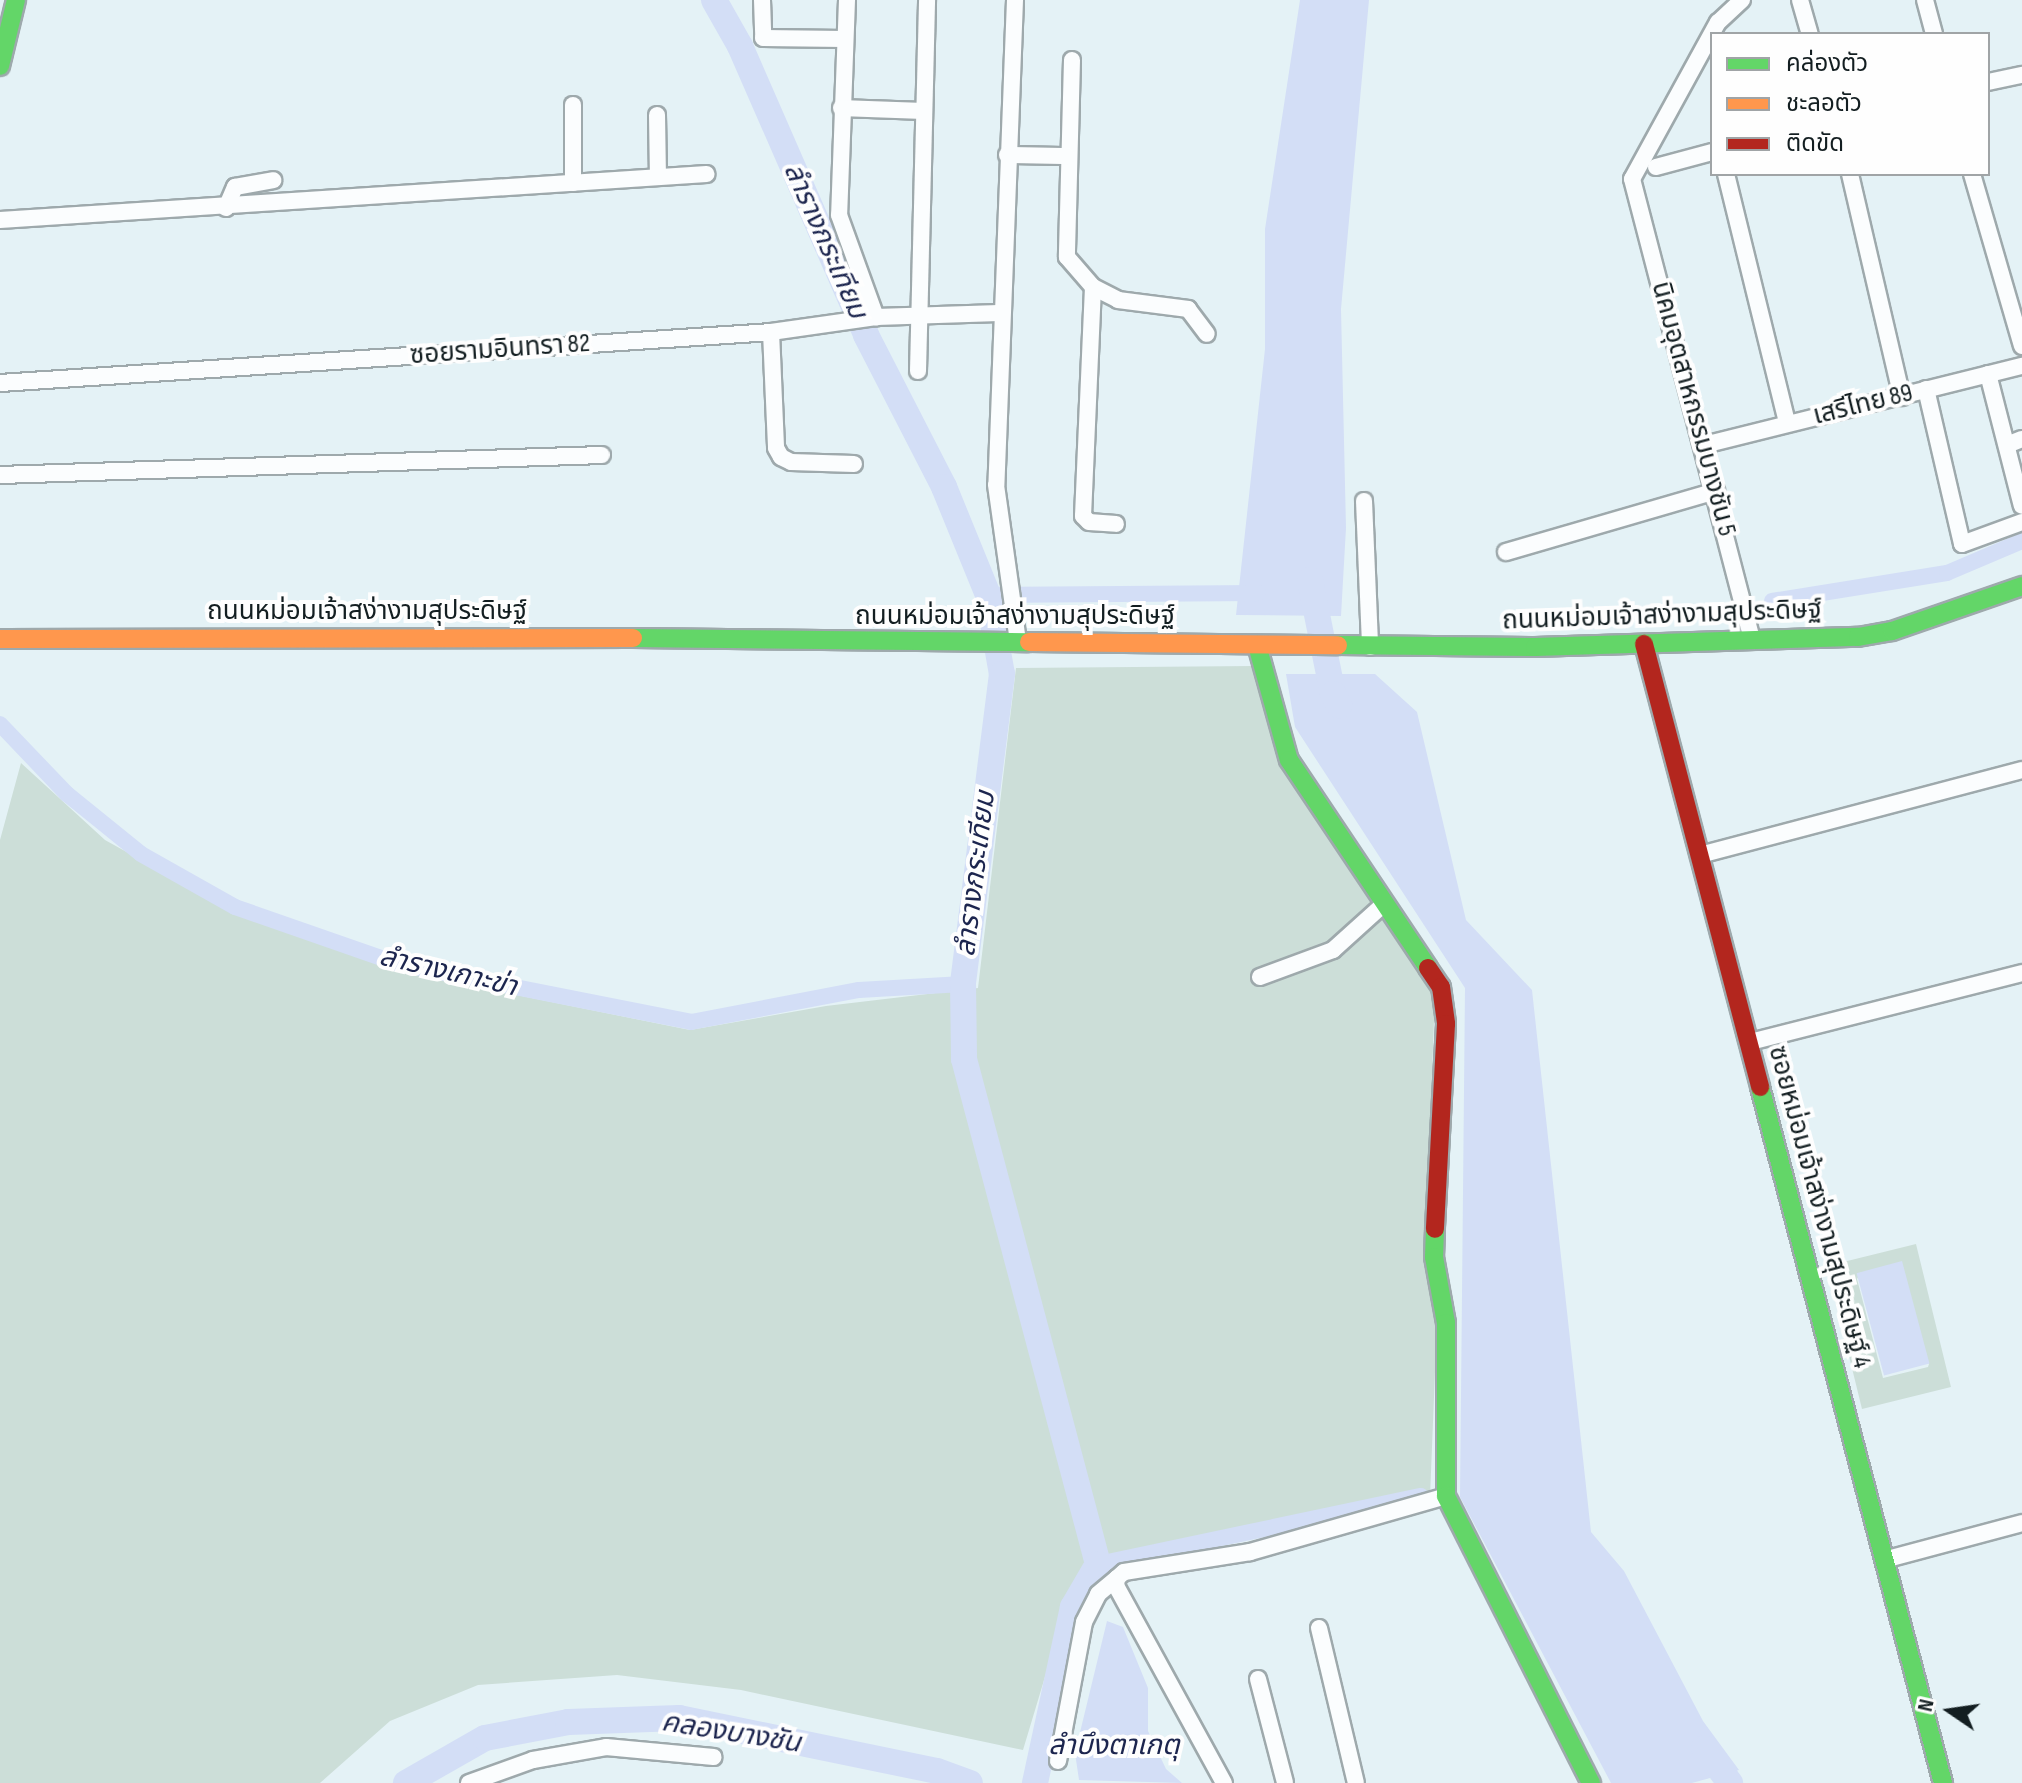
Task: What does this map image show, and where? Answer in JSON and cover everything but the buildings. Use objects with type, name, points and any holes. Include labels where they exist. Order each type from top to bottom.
[{"type":"main road","points":[[0,66],[16,0]]},
{"type":"main road","name":"ถนนหม่อมเจ้าสง่างามสุประดิษฐ์","points":[[0,639],[1014,642],[1364,647],[1644,644],[1752,641],[1892,631],[2022,586]]},
{"type":"main road","name":"ซอยหม่อมเจ้าสง่างามสุประดิษฐ์ 4","points":[[1644,644],[1943,1783]]},
{"type":"main road","points":[[1257,645],[1289,760],[1441,987],[1446,1004],[1434,1257],[1446,1323],[1446,1496],[1591,1783]]},
{"type":"street","points":[[762,0],[763,38],[844,39]]},
{"type":"street","points":[[847,0],[839,215],[876,317]]},
{"type":"street","points":[[918,371],[927,0]]},
{"type":"street","points":[[1014,642],[1014,595],[996,485],[999,313],[1015,0]]},
{"type":"street","name":"นิคมอุตสาหกรรมบางชัน 5","points":[[1713,32],[1718,22],[1742,0]]},
{"type":"street","points":[[1800,0],[1809,32]]},
{"type":"street","points":[[1925,0],[1933,32]]},
{"type":"street","name":"นิคมอุตสาหกรรมบางชัน 5","points":[[1710,37],[1632,179],[1716,491],[1752,641]]},
{"type":"street","points":[[1072,60],[1067,156],[1067,257],[1093,287],[1133,303],[1181,305],[1207,334]]},
{"type":"street","points":[[1990,82],[2022,75]]},
{"type":"street","points":[[573,105],[573,183]]},
{"type":"street","points":[[841,108],[923,111]]},
{"type":"street","points":[[657,115],[658,177]]},
{"type":"street","points":[[1656,167],[1710,153]]},
{"type":"street","points":[[1007,155],[1067,156]]},
{"type":"street","points":[[0,220],[226,208],[707,174]]},
{"type":"street","points":[[1726,176],[1787,423]]},
{"type":"street","points":[[1850,176],[1902,397]]},
{"type":"street","points":[[1973,176],[2022,346]]},
{"type":"street","points":[[226,208],[235,187],[273,180]]},
{"type":"street","points":[[1093,287],[1083,516],[1089,522],[1116,524]]},
{"type":"street","name":"ซอยรามอินทรา 82","points":[[0,383],[771,332],[845,324],[876,317],[999,313]]},
{"type":"street","points":[[771,332],[776,448],[781,457],[791,462],[854,464]]},
{"type":"street","name":"เสรีไทย 89","points":[[1704,445],[2022,366]]},
{"type":"street","points":[[1988,374],[2014,442],[2022,506]]},
{"type":"street","points":[[1926,389],[1962,544],[2022,522]]},
{"type":"street","points":[[0,475],[602,455]]},
{"type":"street","points":[[1506,552],[1716,491]]},
{"type":"street","points":[[1364,501],[1364,647]]},
{"type":"street","points":[[1700,855],[2022,770]]},
{"type":"street","points":[[1260,977],[1333,950],[1385,903]]},
{"type":"street","points":[[1750,1042],[2022,973]]},
{"type":"street","points":[[1058,1761],[1084,1622],[1098,1594],[1124,1572],[1250,1552],[1446,1496]]},
{"type":"street","points":[[1884,1560],[2022,1523]]},
{"type":"street","points":[[1117,1578],[1116,1586],[1224,1783]]},
{"type":"street","points":[[1319,1628],[1356,1783]]},
{"type":"street","points":[[1258,1679],[1285,1783]]},
{"type":"street","points":[[469,1783],[533,1760],[593,1749],[714,1757]]},
{"type":"shaded area","points":[[1253,666],[1279,754],[1435,995],[1425,1256],[1437,1322],[1430,1497],[1216,1547],[1106,1565],[1069,1597],[1023,1750],[741,1690],[617,1675],[478,1685],[390,1721],[320,1783],[0,1783],[0,840],[21,763],[105,840],[242,916],[398,971],[690,1030],[826,1006],[978,988],[1016,668]]},
{"type":"shaded area","points":[[1916,1244],[1951,1387],[1862,1409],[1827,1266]],"holes":[[[1861,1272],[1929,1364],[1928,1367],[1883,1378],[1857,1279]]]},
{"type":"water","points":[[1300,0],[1369,0],[1341,309],[1346,528],[1341,616],[1236,615],[1265,349],[1265,229]]},
{"type":"water","points":[[1286,674],[1375,674],[1417,712],[1466,920],[1532,990],[1591,1532],[1624,1571],[1703,1721],[1739,1770],[1692,1783],[1611,1783],[1460,1497],[1465,988],[1295,727]]},
{"type":"water","points":[[1902,1261],[1929,1363],[1884,1376],[1857,1273]]},
{"type":"water","name":"ลำบึงตาเกตุ","points":[[1107,1621],[1123,1627],[1148,1688],[1148,1731],[1166,1769],[1182,1783],[1079,1780],[1075,1753]]},
{"type":"waterway","name":"ลำรางกระเทียม","points":[[714,0],[740,46],[866,335],[944,487],[988,595],[1002,674],[963,984],[964,1059],[1098,1564],[1073,1607],[1035,1783]]},
{"type":"waterway","points":[[1772,601],[1947,573],[2022,541]]},
{"type":"waterway","points":[[1310,580],[1333,694],[1339,705]]},
{"type":"waterway","points":[[988,595],[1258,593]]},
{"type":"waterway","name":"ลำรางเกาะข่า","points":[[0,724],[67,794],[141,854],[235,907],[399,964],[691,1022],[859,990],[963,984]]},
{"type":"waterway","points":[[1098,1564],[1421,1496]]},
{"type":"waterway","name":"คลองบางชัน","points":[[406,1783],[485,1738],[568,1722],[679,1718],[937,1771],[970,1783]]},
{"type":"waterway","points":[[1704,1748],[1730,1783]]},
{"type":"traffic: fast","points":[[0,66],[16,0]]},
{"type":"traffic: fast","points":[[1338,645],[1535,647],[1858,637],[1892,631],[2022,586]]},
{"type":"traffic: fast","points":[[633,638],[1029,642]]},
{"type":"traffic: fast","points":[[1257,645],[1289,760],[1428,968]]},
{"type":"traffic: fast","points":[[1760,1087],[1943,1783]]},
{"type":"traffic: fast","points":[[1435,1229],[1434,1257],[1446,1323],[1446,1496],[1591,1783]]},
{"type":"traffic: slow","points":[[0,639],[633,638]]},
{"type":"traffic: slow","points":[[1029,642],[1338,645]]},
{"type":"traffic: jam","points":[[1644,644],[1760,1087]]},
{"type":"traffic: jam","points":[[1428,968],[1441,987],[1446,1024],[1435,1229]]}]
